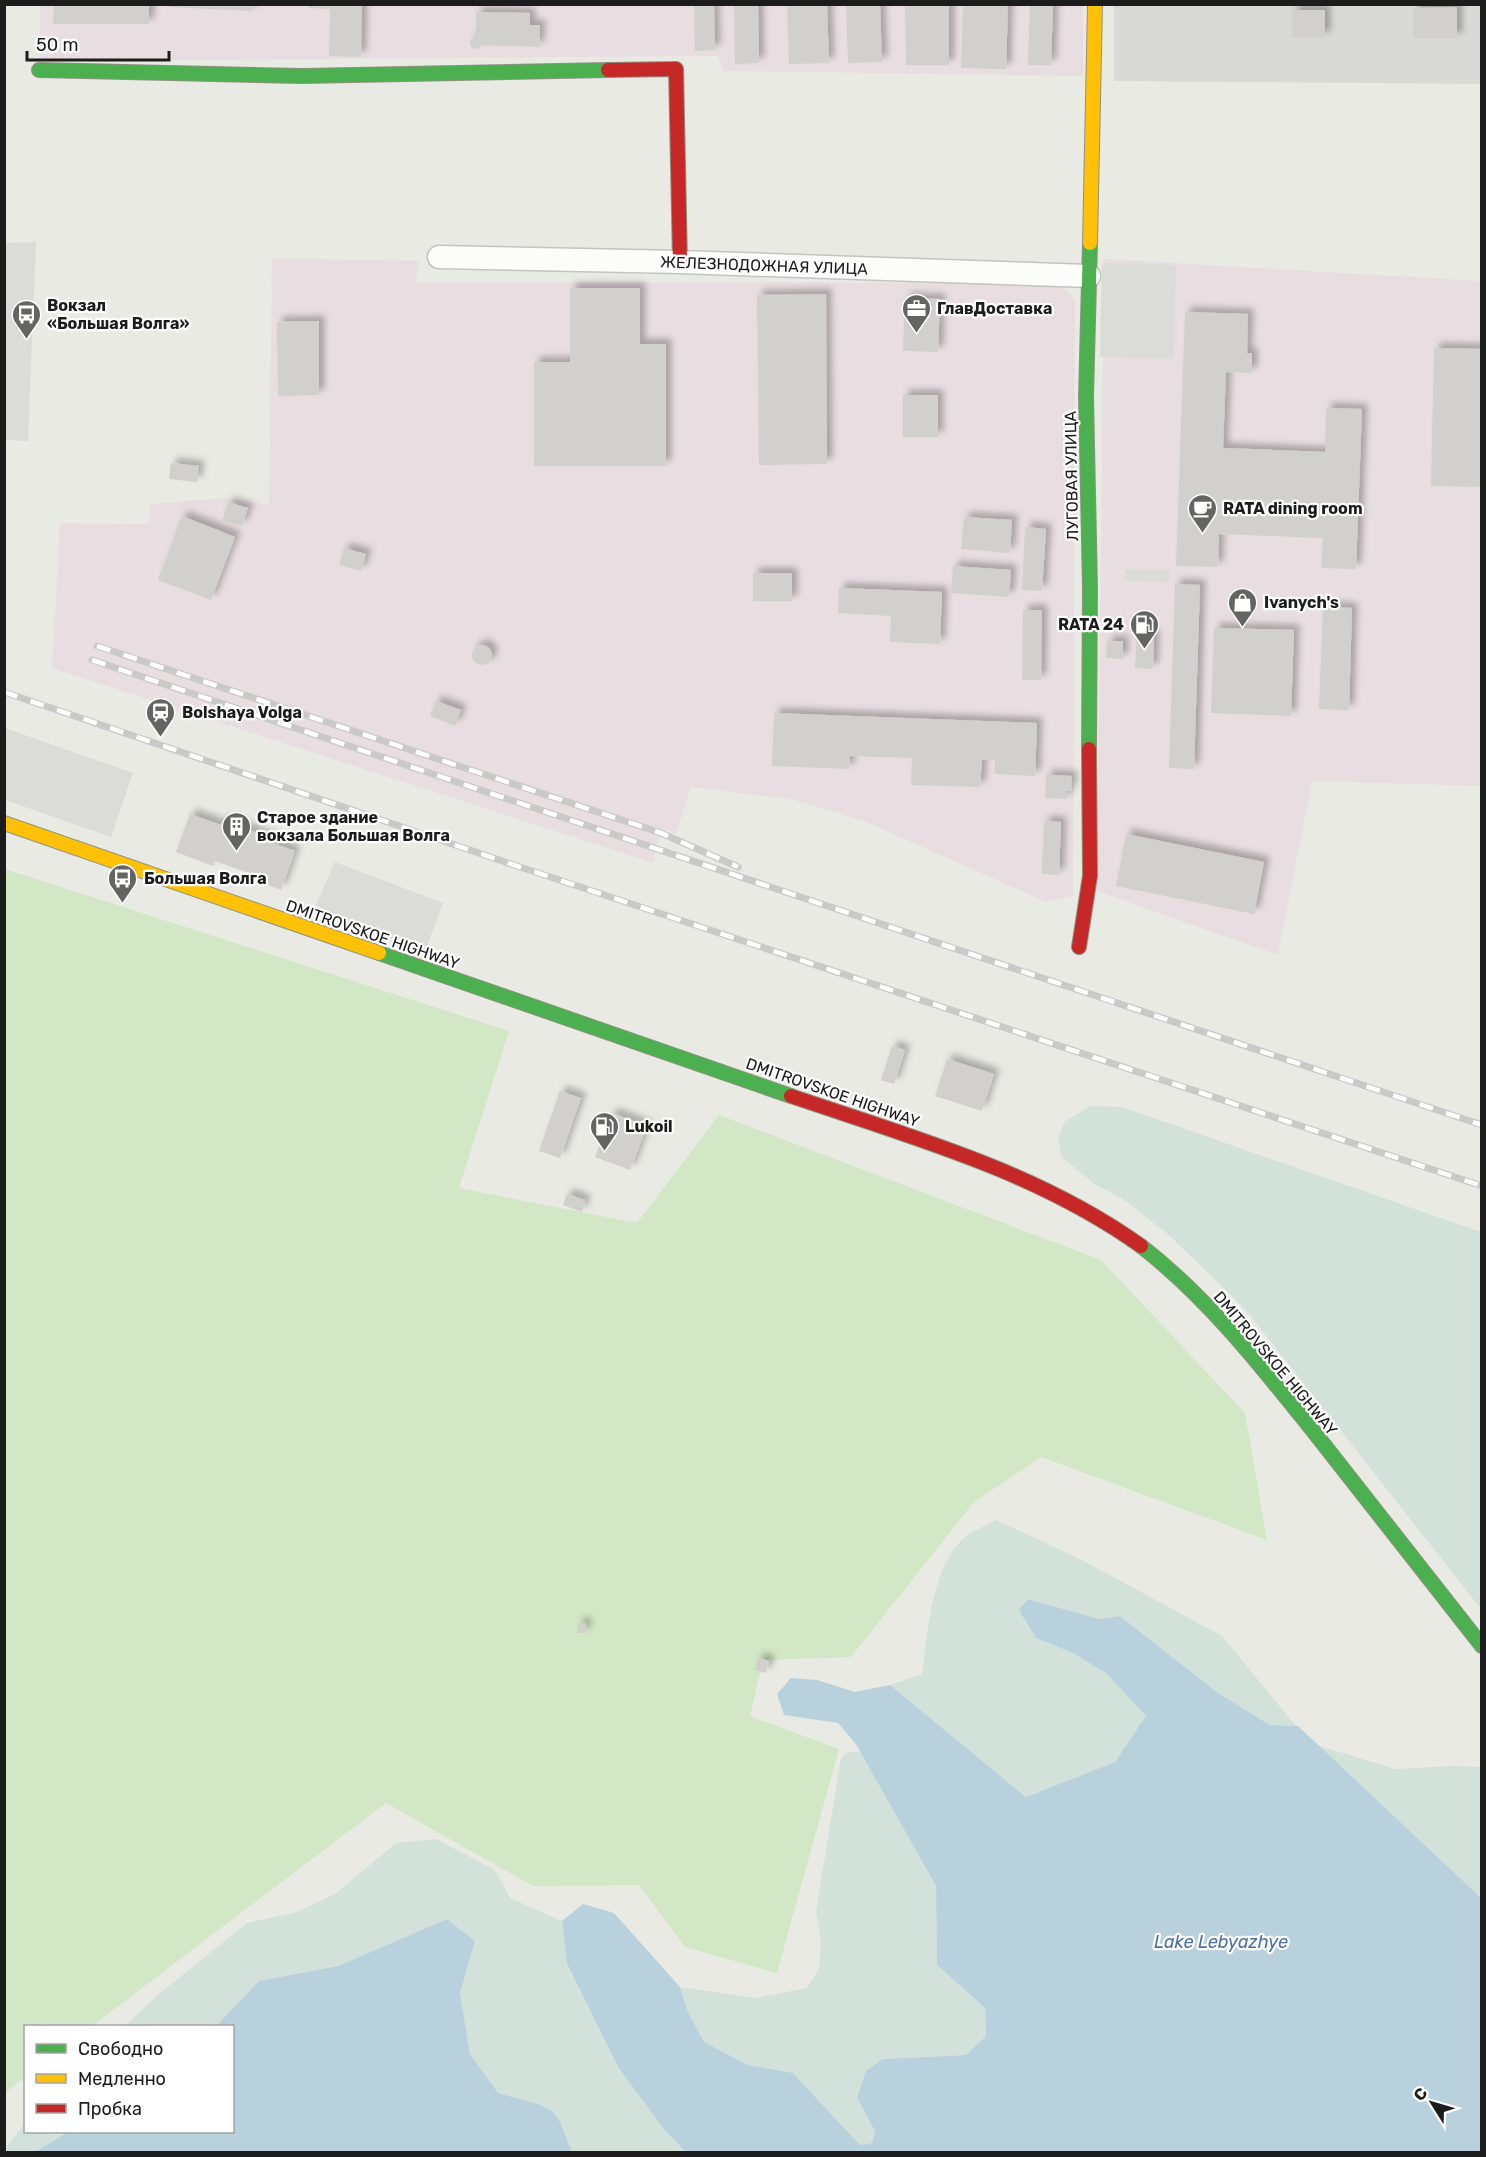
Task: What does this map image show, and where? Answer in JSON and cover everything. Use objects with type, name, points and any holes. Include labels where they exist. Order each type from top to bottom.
[{"type":"street","name":"ЛУГОВАЯ УЛИЦА","points":[[1078,947],[1090,876],[1088,697],[1090,588],[1086,397],[1095,4]]},
{"type":"street","points":[[39,69],[302,76],[676,69],[680,262]]},
{"type":"street","name":"ЖЕЛЕЗНОДОЖНАЯ УЛИЦА","points":[[439,257],[680,262],[1089,276]]},
{"type":"street","name":"DMITROVSKOE HIGHWAY","points":[[4,823],[988,1164],[1079,1206],[1115,1228],[1180,1279],[1231,1332],[1272,1379],[1364,1494],[1482,1646]]},
{"type":"shaded area","points":[[40,5],[1083,5],[1083,76],[723,71],[718,56],[40,61]]},
{"type":"shaded area","points":[[1114,5],[1481,5],[1481,84],[1114,81]]},
{"type":"shaded area","points":[[36,242],[28,441],[5,440],[5,243]]},
{"type":"shaded area","points":[[272,258],[419,261],[416,282],[1058,283],[1075,299],[1073,896],[1046,902],[866,822],[794,800],[691,787],[676,834],[662,829],[653,863],[52,668],[60,523],[149,524],[150,504],[225,498],[269,505]]},
{"type":"shaded area","points":[[1104,259],[1481,281],[1481,786],[1312,781],[1278,955],[1097,891]]},
{"type":"shaded area","points":[[1102,263],[1176,265],[1174,359],[1100,357]]},
{"type":"shaded area","points":[[1125,569],[1170,570],[1169,582],[1125,581]]},
{"type":"shaded area","points":[[5,728],[133,773],[111,837],[5,800]]},
{"type":"shaded area","points":[[335,862],[443,903],[425,951],[314,909]]},
{"type":"shaded area","points":[[1091,1106],[1122,1107],[1481,1232],[1481,1609],[1245,1309],[1169,1235],[1123,1199],[1094,1184],[1061,1156],[1058,1138],[1065,1121]]},
{"type":"shaded area","points":[[996,1520],[1082,1560],[1222,1636],[1296,1726],[1270,1725],[1218,1693],[1120,1616],[1099,1619],[1028,1599],[1036,1638],[1075,1654],[1107,1674],[1147,1716],[1115,1762],[1026,1797],[890,1685],[922,1674],[932,1604],[950,1555],[964,1538]]},
{"type":"shaded area","points":[[1317,1745],[1395,1769],[1481,1767],[1481,1898]]},
{"type":"shaded area","points":[[861,1751],[936,1886],[937,1965],[985,2008],[986,2036],[966,2055],[883,2059],[857,2098],[875,2131],[872,2143],[860,2145],[793,2073],[748,2065],[704,2042],[687,2010],[680,1987],[756,1998],[807,1988],[819,1969],[821,1941],[816,1912],[841,1758],[848,1752]]},
{"type":"shaded area","points":[[436,1839],[495,1870],[510,1898],[562,1921],[567,1965],[618,2067],[666,2132],[686,2152],[572,2152],[560,2122],[538,2104],[498,2093],[470,2054],[460,1993],[475,1941],[447,1919],[338,1966],[259,1981],[217,2025],[126,2025],[159,1994],[247,1923],[297,1912],[335,1894],[396,1843]]},
{"type":"shaded area","points":[[24,2124],[24,2133],[66,2133],[35,2152],[5,2152]]},
{"type":"green space","points":[[5,869],[509,1031],[459,1188],[637,1223],[719,1115],[1101,1260],[1245,1413],[1267,1540],[1041,1457],[974,1502],[851,1657],[763,1660],[750,1716],[839,1749],[777,1973],[685,1947],[639,1885],[533,1886],[386,1803],[93,2025],[24,2025],[24,2078],[5,2093]]},
{"type":"water","name":"Lake Lebyazhye","points":[[1028,1599],[1099,1619],[1120,1616],[1218,1693],[1270,1725],[1298,1726],[1481,1898],[1481,2152],[686,2152],[666,2132],[618,2067],[567,1964],[562,1921],[583,1904],[614,1913],[680,1987],[687,2010],[704,2042],[748,2065],[793,2073],[860,2145],[872,2143],[875,2131],[857,2098],[866,2071],[883,2059],[966,2055],[986,2036],[985,2008],[937,1965],[936,1886],[856,1744],[838,1723],[784,1715],[777,1694],[791,1678],[817,1680],[855,1692],[890,1685],[1026,1797],[1115,1762],[1146,1716],[1107,1674],[1075,1654],[1036,1638],[1019,1610]]},
{"type":"water","points":[[447,1919],[475,1941],[460,1993],[470,2054],[498,2093],[538,2104],[552,2111],[560,2122],[572,2152],[35,2152],[66,2133],[234,2133],[234,2025],[217,2025],[259,1981],[338,1966]]},
{"type":"building","points":[[54,4],[149,4],[149,24],[53,24]]},
{"type":"building","points":[[169,4],[253,4],[252,11],[169,7]]},
{"type":"building","points":[[309,4],[362,4],[361,57],[329,56],[330,9],[309,8]]},
{"type":"building","points":[[714,4],[715,50],[695,51],[694,5]]},
{"type":"building","points":[[734,4],[758,4],[759,63],[735,64]]},
{"type":"building","points":[[787,4],[827,4],[829,63],[789,64]]},
{"type":"building","points":[[846,4],[880,4],[882,62],[848,63]]},
{"type":"building","points":[[963,4],[1008,4],[1006,69],[961,68]]},
{"type":"building","points":[[1030,4],[1053,4],[1051,65],[1028,65]]},
{"type":"building","points":[[905,5],[949,5],[949,65],[906,65]]},
{"type":"building","points":[[1457,7],[1457,38],[1413,38],[1413,8]]},
{"type":"building","points":[[1292,10],[1325,10],[1325,37],[1292,38]]},
{"type":"building","points":[[476,12],[530,13],[530,25],[540,25],[539,47],[482,45],[477,49],[472,48],[471,39],[476,37]]},
{"type":"building","points":[[570,288],[640,288],[640,344],[666,344],[666,466],[534,466],[534,362],[570,362]]},
{"type":"building","points":[[826,294],[827,464],[759,465],[757,295]]},
{"type":"building","points":[[905,298],[940,299],[938,352],[903,351]]},
{"type":"building","points":[[1185,312],[1248,314],[1247,353],[1252,353],[1252,373],[1226,372],[1223,448],[1325,452],[1326,408],[1362,409],[1356,569],[1321,568],[1323,538],[1219,534],[1218,567],[1176,566]]},
{"type":"building","points":[[319,321],[319,395],[278,396],[277,322]]},
{"type":"building","points":[[1434,348],[1482,349],[1482,487],[1431,486]]},
{"type":"building","points":[[903,395],[938,395],[938,437],[903,437]]},
{"type":"building","points":[[171,463],[199,466],[197,482],[169,479]]},
{"type":"building","points":[[228,502],[248,508],[242,526],[222,521]]},
{"type":"building","points":[[182,516],[235,537],[211,600],[158,580]]},
{"type":"building","points":[[964,517],[1012,520],[1010,553],[961,549]]},
{"type":"building","points":[[1025,527],[1046,529],[1042,591],[1022,590]]},
{"type":"building","points":[[344,548],[366,554],[361,571],[339,565]]},
{"type":"building","points":[[953,566],[1011,570],[1009,597],[951,593]]},
{"type":"building","points":[[753,573],[792,573],[792,601],[753,601]]},
{"type":"building","points":[[1175,584],[1200,585],[1194,769],[1169,768]]},
{"type":"building","points":[[839,588],[942,592],[940,644],[890,642],[891,616],[838,613]]},
{"type":"building","points":[[1323,607],[1352,608],[1349,710],[1319,709]]},
{"type":"building","points":[[1023,610],[1042,610],[1041,680],[1022,680]]},
{"type":"building","points":[[1214,628],[1294,630],[1291,716],[1211,713]]},
{"type":"building","points":[[1137,634],[1154,635],[1153,669],[1135,668]]},
{"type":"building","points":[[1107,641],[1123,641],[1123,659],[1106,658]]},
{"type":"building","points":[[482,645],[489,648],[492,655],[489,662],[482,665],[475,662],[472,655],[475,648]]},
{"type":"building","points":[[436,701],[461,710],[455,726],[430,716]]},
{"type":"building","points":[[774,713],[1037,723],[1035,776],[995,774],[995,760],[982,760],[980,787],[911,785],[912,758],[850,756],[849,769],[772,766]]},
{"type":"building","points":[[1046,775],[1072,776],[1071,791],[1067,791],[1067,799],[1045,798]]},
{"type":"building","name":"Старое здание вокзала Большая Волга","points":[[190,814],[221,825],[223,820],[271,838],[270,842],[295,851],[281,890],[249,878],[251,874],[215,861],[213,866],[176,852]]},
{"type":"building","points":[[1044,821],[1061,822],[1059,875],[1042,874]]},
{"type":"building","points":[[1126,834],[1264,862],[1254,914],[1116,886]]},
{"type":"building","points":[[892,1046],[905,1050],[894,1084],[881,1080]]},
{"type":"building","points":[[947,1059],[994,1074],[982,1111],[935,1096]]},
{"type":"building","points":[[560,1091],[581,1098],[560,1158],[539,1151]]},
{"type":"building","points":[[612,1113],[647,1126],[630,1170],[595,1157]]},
{"type":"building","points":[[567,1194],[585,1200],[582,1212],[563,1205]]},
{"type":"building","points":[[578,1623],[586,1623],[585,1633],[577,1633]]},
{"type":"building","points":[[758,1658],[769,1661],[766,1673],[755,1670]]},
{"type":"railway","points":[[97,646],[661,833],[738,867]]},
{"type":"railway","points":[[92,660],[1482,1125]]},
{"type":"railway","points":[[4,692],[514,865],[1482,1186]]},
{"type":"traffic: fast","points":[[39,70],[302,76],[608,70]]},
{"type":"traffic: fast","points":[[1089,749],[1090,588],[1086,397],[1090,243]]},
{"type":"traffic: fast","points":[[379,953],[791,1096]]},
{"type":"traffic: fast","points":[[1141,1246],[1189,1288],[1254,1358],[1482,1646]]},
{"type":"traffic: slow","points":[[1090,243],[1095,4]]},
{"type":"traffic: slow","points":[[4,823],[379,953]]},
{"type":"traffic: jam","points":[[608,70],[676,69],[680,262]]},
{"type":"traffic: jam","points":[[1079,947],[1090,876],[1089,749]]},
{"type":"traffic: jam","points":[[791,1096],[927,1142],[1016,1176],[1101,1220],[1141,1246]]},
{"type":"place","name":"ГлавДоставка","points":[[916,334]]},
{"type":"place","name":"Вокзал «Большая Волга»","points":[[26,340]]},
{"type":"place","name":"RATA dining room","points":[[1202,534]]},
{"type":"place","name":"Ivanych's","points":[[1243,628]]},
{"type":"place","name":"RATA 24","points":[[1145,650]]},
{"type":"place","name":"Bolshaya Volga","points":[[161,738]]},
{"type":"place","name":"Старое здание вокзала Большая Волга","points":[[236,852]]},
{"type":"place","name":"Большая Волга","points":[[123,904]]},
{"type":"place","name":"Lukoil","points":[[604,1152]]}]
